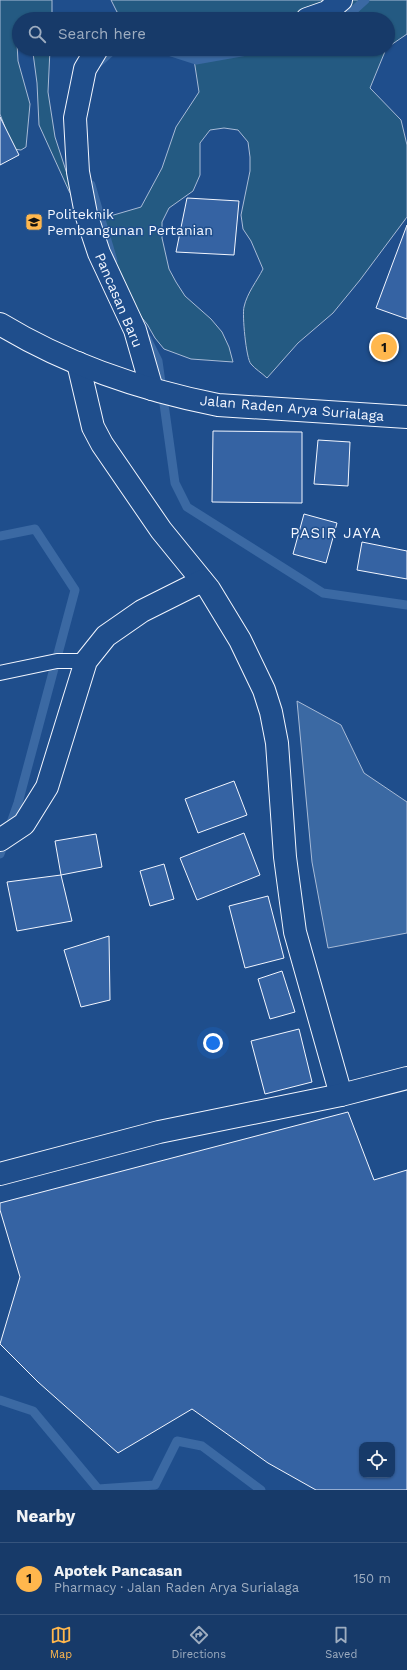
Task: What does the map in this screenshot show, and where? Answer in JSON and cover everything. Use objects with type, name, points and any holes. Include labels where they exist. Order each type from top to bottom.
[{"type":"street","points":[[327,12],[341,0]]},
{"type":"street","name":"Pancasan Baru","points":[[93,56],[85,69],[74,118],[78,172],[86,214],[99,253],[134,330],[152,389]]},
{"type":"street","name":"Jalan Raden Arya Surialaga","points":[[0,324],[21,336],[78,363],[152,389],[187,399],[218,405],[407,417]]},
{"type":"street","points":[[78,363],[93,426],[102,444],[161,530],[209,589],[240,640],[264,690],[271,712],[276,743],[285,857],[295,932],[341,1095]]},
{"type":"street","points":[[0,840],[24,824],[47,786],[86,661],[106,636],[142,611],[202,581]]},
{"type":"street","points":[[0,1174],[159,1132],[341,1095],[407,1078]]},
{"type":"lane","points":[[0,673],[57,661],[86,661]]},
{"type":"shaded area","points":[[0,0],[52,0],[52,12],[12,12],[12,56],[18,56],[30,104],[26,147],[21,150],[13,149],[0,114]]},
{"type":"shaded area","points":[[111,0],[407,0],[407,34],[395,42],[395,12],[117,12]]},
{"type":"shaded area","points":[[33,56],[50,56],[48,92],[55,137],[69,180],[100,219],[141,207],[162,168],[176,127],[199,92],[193,56],[383,56],[370,88],[401,120],[407,145],[407,217],[360,280],[333,313],[298,343],[267,378],[251,364],[249,360],[244,327],[245,302],[263,269],[251,241],[243,229],[241,215],[250,171],[248,142],[238,130],[224,128],[210,130],[200,143],[200,175],[193,191],[169,208],[162,222],[162,238],[169,269],[176,282],[185,296],[211,319],[222,332],[229,347],[233,362],[191,359],[164,349],[155,338],[147,324],[138,313],[117,273],[115,259],[110,245],[98,239],[69,191],[39,125],[37,83]]},
{"type":"shaded area","points":[[297,701],[341,725],[364,773],[407,802],[407,933],[328,948],[312,862]]},
{"type":"building","points":[[0,117],[19,155],[0,165]]},
{"type":"building","points":[[187,198],[239,201],[234,255],[176,252]]},
{"type":"building","points":[[407,225],[407,319],[376,308]]},
{"type":"building","points":[[213,431],[302,432],[302,503],[212,502]]},
{"type":"building","points":[[318,440],[350,442],[348,486],[314,484]]},
{"type":"building","points":[[304,514],[337,523],[326,563],[293,554]]},
{"type":"building","points":[[362,542],[407,551],[407,579],[357,570]]},
{"type":"building","points":[[234,781],[247,815],[198,833],[185,799]]},
{"type":"building","points":[[244,833],[260,875],[197,900],[180,858]]},
{"type":"building","points":[[96,834],[102,867],[61,875],[55,841]]},
{"type":"building","points":[[164,864],[174,899],[150,906],[140,871]]},
{"type":"building","points":[[61,875],[72,921],[17,931],[7,882]]},
{"type":"building","points":[[268,896],[284,958],[245,968],[229,906]]},
{"type":"building","points":[[109,936],[110,1000],[81,1007],[64,950]]},
{"type":"building","points":[[282,971],[295,1012],[270,1019],[258,979]]},
{"type":"building","points":[[299,1029],[312,1082],[265,1094],[251,1041]]},
{"type":"building","points":[[348,1112],[374,1180],[407,1170],[407,1490],[316,1490],[268,1463],[192,1409],[118,1453],[38,1382],[0,1344],[20,1277],[0,1210],[0,1203]]},
{"type":"waterway","points":[[352,12],[365,0]]},
{"type":"waterway","points":[[96,65],[106,56]]},
{"type":"waterway","points":[[184,56],[196,60],[219,56]]},
{"type":"waterway","points":[[91,185],[113,261]]},
{"type":"waterway","points":[[147,339],[158,361],[175,483],[187,507],[323,593],[407,605]]},
{"type":"waterway","points":[[0,536],[35,529],[75,590],[18,803],[0,854]]},
{"type":"waterway","points":[[0,1400],[33,1411],[98,1489],[155,1485],[177,1441],[202,1446],[261,1490]]},
{"type":"place","name":"Politeknik Pembangunan Pertanian","points":[[34,222]]},
{"type":"place","name":"Apotek Pancasan","points":[[384,347]]},
{"type":"district","name":"PASIR JAYA","points":[[336,533]]}]
